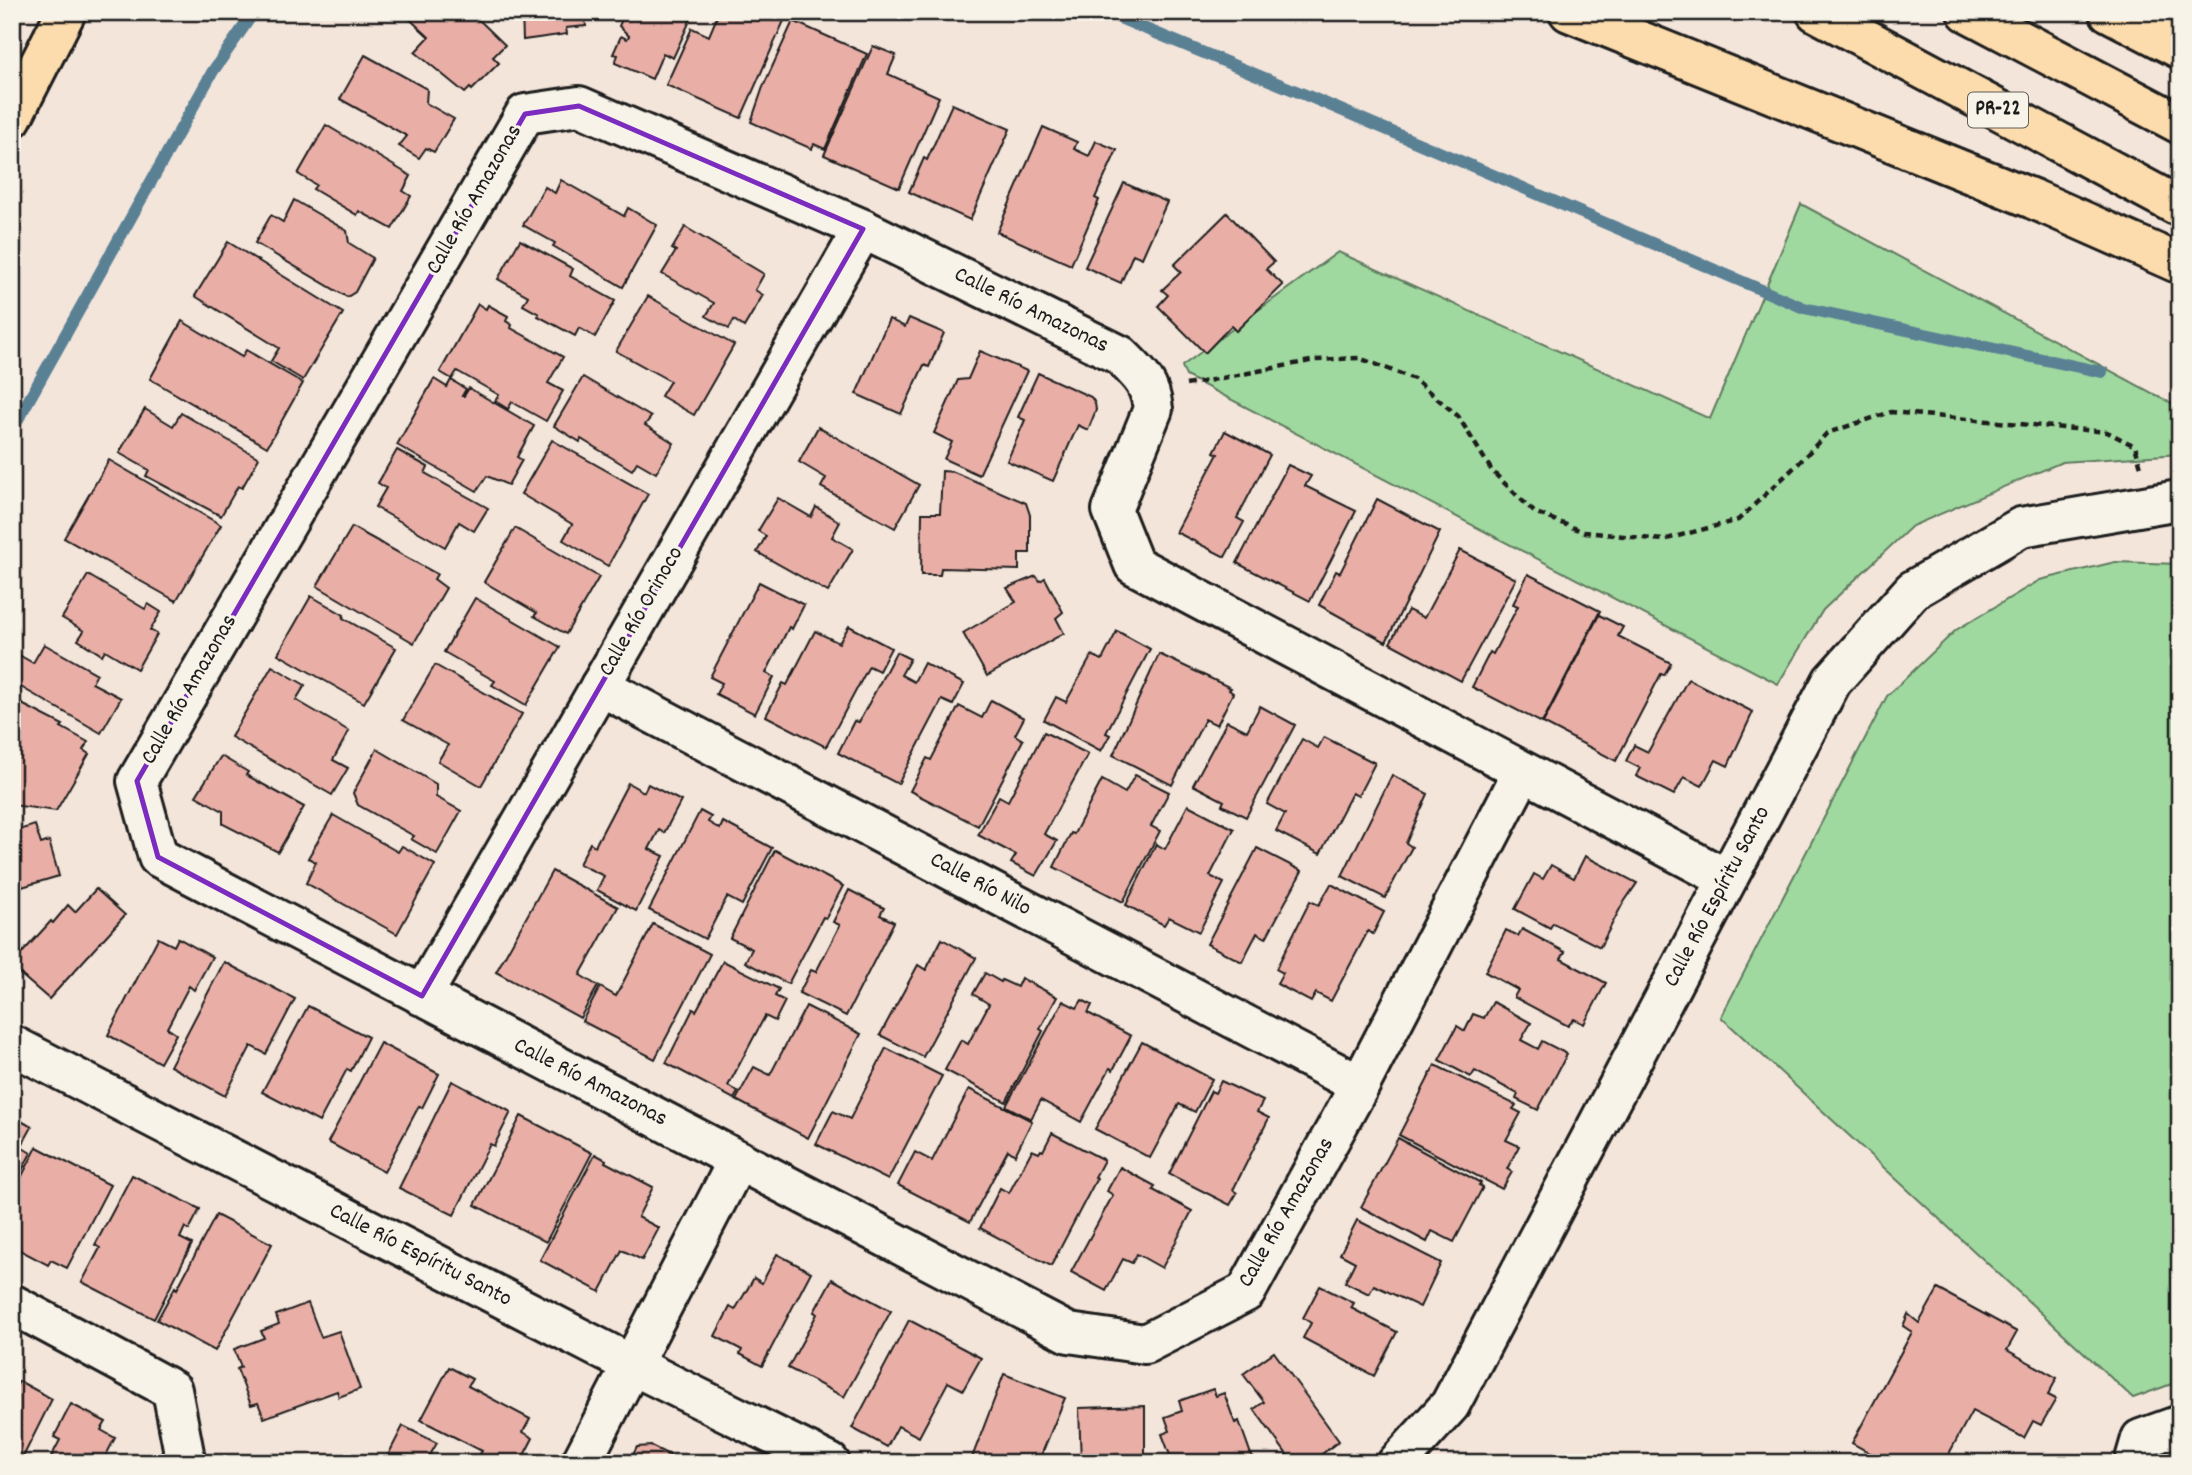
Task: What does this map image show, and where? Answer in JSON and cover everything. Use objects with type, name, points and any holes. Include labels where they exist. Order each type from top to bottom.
[{"type":"main road","points":[[12,118],[66,12]]},
{"type":"main road","points":[[1569,12],[2020,194],[2180,264]]},
{"type":"main road","name":"PR-22","points":[[1816,12],[2180,207]]},
{"type":"main road","points":[[1967,12],[2180,124]]},
{"type":"main road","points":[[2109,12],[2180,49]]},
{"type":"street","name":"Calle Río Amazonas","points":[[1151,391],[1121,355],[863,229],[579,106],[525,114],[137,781],[158,857],[1069,1333],[1145,1344],[1246,1292],[1360,1085],[1523,771]]},
{"type":"street","name":"Calle Río Orinoco","points":[[422,996],[863,229]]},
{"type":"street","points":[[1151,391],[1153,409],[1112,510],[1134,565],[1727,878]]},
{"type":"street","name":"Calle Río Espíritu Santo","points":[[1397,1463],[1450,1405],[1832,681],[1913,590],[2021,527],[2166,504]]},
{"type":"street","name":"Calle Río Nilo","points":[[600,686],[1360,1085]]},
{"type":"street","name":"Calle Río Espíritu Santo","points":[[12,1045],[632,1365],[830,1463]]},
{"type":"street","points":[[581,1463],[738,1160]]},
{"type":"street","points":[[12,1304],[172,1390],[184,1453],[179,1463]]},
{"type":"street","points":[[2134,1463],[2141,1439],[2180,1425]]},
{"type":"path","points":[[1151,391],[1315,360],[1359,358],[1414,379],[1458,416],[1492,471],[1534,512],[1584,532],[1663,540],[1738,520],[1827,433],[1891,412],[2107,432],[2135,446],[2166,504]]},
{"type":"highlighted area","points":[[579,106],[863,229],[422,996],[158,857],[137,781],[525,114]]},
{"type":"green space","points":[[1801,204],[2180,408],[2180,454],[2062,462],[1912,526],[1823,610],[1778,684],[1186,376],[1182,366],[1338,252],[1710,419]]},
{"type":"green space","points":[[2115,562],[2180,564],[2180,1381],[2133,1398],[1721,1017],[1887,696],[1956,630],[2040,580]]},
{"type":"building","points":[[402,12],[471,12],[505,45],[493,57],[499,63],[472,90],[470,88],[465,93],[415,52],[429,37]]},
{"type":"building","points":[[522,12],[584,12],[586,26],[566,28],[567,34],[523,40]]},
{"type":"building","points":[[625,12],[694,12],[673,58],[663,53],[652,79],[615,63],[618,55],[613,54],[621,36],[627,39],[629,36],[619,26]]},
{"type":"building","points":[[719,12],[787,14],[741,118],[666,85],[692,28],[709,36]]},
{"type":"building","points":[[793,21],[867,54],[825,149],[814,144],[812,149],[751,122],[763,87]]},
{"type":"building","points":[[873,46],[896,55],[888,74],[939,97],[899,188],[824,155]]},
{"type":"building","points":[[365,55],[427,89],[426,103],[454,119],[434,152],[426,148],[419,158],[399,146],[407,136],[340,99]]},
{"type":"building","points":[[952,104],[1010,129],[970,220],[909,192],[924,158],[927,160]]},
{"type":"building","points":[[326,125],[411,176],[403,191],[411,196],[392,229],[359,211],[357,215],[313,189],[316,185],[298,174]]},
{"type":"building","points":[[1043,127],[1077,142],[1074,149],[1089,156],[1096,141],[1117,150],[1095,198],[1099,200],[1071,265],[997,232]]},
{"type":"building","points":[[561,180],[624,216],[628,208],[657,225],[623,287],[523,225],[545,187],[555,193]]},
{"type":"building","points":[[1124,183],[1167,202],[1142,258],[1133,254],[1121,283],[1085,267]]},
{"type":"building","points":[[294,200],[347,231],[349,243],[373,258],[355,292],[347,297],[255,243],[271,215],[283,222]]},
{"type":"building","points":[[1227,213],[1274,262],[1266,269],[1283,285],[1236,331],[1231,326],[1205,353],[1158,306],[1168,295],[1162,290],[1181,272],[1174,265]]},
{"type":"building","points":[[685,227],[764,274],[755,290],[763,295],[744,327],[734,320],[729,329],[706,316],[714,303],[662,274],[676,251],[672,249]]},
{"type":"building","points":[[520,240],[573,269],[570,276],[615,301],[595,337],[579,328],[575,336],[538,316],[539,314],[523,305],[528,296],[498,279]]},
{"type":"building","points":[[228,242],[343,313],[303,380],[271,361],[279,348],[195,296]]},
{"type":"building","points":[[648,296],[734,345],[694,415],[661,396],[670,381],[616,351]]},
{"type":"building","points":[[478,304],[486,309],[488,305],[508,316],[506,321],[512,325],[511,328],[563,357],[548,383],[563,391],[546,421],[512,402],[508,409],[495,401],[499,395],[457,371],[452,379],[440,372]]},
{"type":"building","points":[[909,318],[944,333],[929,367],[924,365],[901,414],[856,394],[889,319],[905,327]]},
{"type":"building","points":[[182,321],[242,357],[246,350],[303,383],[267,447],[150,379]]},
{"type":"building","points":[[980,351],[1027,371],[979,475],[944,459],[952,442],[934,433],[958,380],[968,379]]},
{"type":"building","points":[[1038,373],[1091,397],[1096,410],[1088,430],[1078,425],[1053,481],[1007,461],[1025,420],[1018,417]]},
{"type":"building","points":[[583,377],[651,417],[645,425],[674,443],[656,473],[637,462],[632,470],[554,426]]},
{"type":"building","points":[[434,379],[447,387],[451,380],[466,389],[462,396],[469,388],[534,426],[517,457],[522,460],[508,485],[487,476],[477,491],[397,445]]},
{"type":"building","points":[[145,409],[173,426],[181,413],[259,458],[242,488],[238,486],[221,516],[146,476],[149,470],[119,453]]},
{"type":"building","points":[[818,427],[919,485],[895,528],[821,487],[826,478],[799,462]]},
{"type":"building","points":[[1225,431],[1270,455],[1237,518],[1244,522],[1225,557],[1176,532],[1218,454],[1214,452]]},
{"type":"building","points":[[552,440],[648,494],[608,566],[563,540],[572,524],[521,494]]},
{"type":"building","points":[[397,450],[428,467],[425,473],[488,508],[474,531],[459,522],[445,547],[375,507],[386,488],[378,483]]},
{"type":"building","points":[[109,460],[221,525],[176,601],[64,538]]},
{"type":"building","points":[[1288,465],[1311,476],[1305,486],[1356,511],[1310,601],[1237,563]]},
{"type":"building","points":[[942,471],[954,472],[1026,503],[1030,515],[1030,553],[1019,553],[1019,570],[941,568],[940,575],[921,575],[922,513],[940,513]]},
{"type":"building","points":[[778,498],[811,517],[816,507],[840,522],[832,537],[853,549],[828,592],[757,552],[766,536],[758,531]]},
{"type":"building","points":[[1377,499],[1440,532],[1386,642],[1319,605],[1336,571],[1340,573]]},
{"type":"building","points":[[352,527],[437,574],[434,579],[446,588],[414,643],[317,586]]},
{"type":"building","points":[[515,528],[599,577],[566,634],[534,616],[537,613],[484,582]]},
{"type":"building","points":[[1460,550],[1516,579],[1461,681],[1390,643],[1408,610],[1424,618]]},
{"type":"building","points":[[1528,574],[1600,611],[1542,723],[1472,687],[1518,606],[1513,604]]},
{"type":"building","points":[[88,575],[145,609],[148,604],[161,612],[150,630],[157,634],[137,669],[105,650],[102,655],[78,640],[84,631],[62,618]]},
{"type":"building","points":[[1036,576],[1040,581],[1045,578],[1063,612],[1056,618],[1064,633],[987,676],[963,633],[1016,602],[1007,588]]},
{"type":"building","points":[[759,582],[804,605],[792,629],[789,627],[766,673],[774,677],[755,714],[716,694],[722,683],[710,677]]},
{"type":"building","points":[[311,596],[396,648],[364,703],[278,654]]},
{"type":"building","points":[[475,598],[560,647],[526,705],[492,685],[495,681],[444,652]]},
{"type":"building","points":[[1599,615],[1623,627],[1618,636],[1671,663],[1664,675],[1661,674],[1616,761],[1543,723]]},
{"type":"building","points":[[849,626],[891,648],[879,671],[869,666],[826,747],[766,716],[783,683],[787,685],[815,631],[839,643]]},
{"type":"building","points":[[1117,631],[1150,649],[1106,733],[1110,735],[1101,751],[1044,720],[1056,697],[1066,702],[1092,655],[1102,660]]},
{"type":"building","points":[[44,644],[97,674],[92,683],[121,698],[101,733],[12,682],[12,667],[19,655],[33,663]]},
{"type":"building","points":[[896,652],[910,659],[901,675],[914,682],[924,663],[964,684],[953,705],[942,700],[898,784],[838,753],[854,721],[859,722]]},
{"type":"building","points":[[1159,654],[1231,688],[1229,690],[1233,693],[1217,725],[1205,719],[1172,785],[1113,755]]},
{"type":"building","points":[[435,665],[522,714],[481,786],[438,761],[448,745],[403,720]]},
{"type":"building","points":[[272,666],[305,685],[296,700],[349,731],[333,760],[348,768],[332,795],[231,737]]},
{"type":"building","points":[[1688,679],[1753,712],[1728,766],[1716,760],[1702,786],[1684,777],[1674,795],[1636,776],[1640,768],[1626,761],[1634,745],[1648,752]]},
{"type":"building","points":[[12,699],[63,725],[61,727],[88,742],[83,750],[89,754],[56,811],[12,805]]},
{"type":"building","points":[[991,700],[1024,718],[1015,735],[1023,740],[978,826],[910,791],[927,758],[931,760],[959,706],[982,718]]},
{"type":"building","points":[[1260,706],[1295,725],[1246,817],[1222,805],[1224,801],[1193,785],[1227,721],[1247,731]]},
{"type":"building","points":[[1044,732],[1088,754],[1044,834],[1057,841],[1036,876],[1011,863],[1016,855],[978,835],[999,796],[1008,801]]},
{"type":"building","points":[[1324,737],[1375,763],[1358,796],[1352,793],[1320,854],[1276,831],[1285,814],[1267,804],[1302,739],[1318,748]]},
{"type":"building","points":[[377,749],[436,784],[436,797],[461,811],[437,854],[411,839],[414,836],[358,805],[353,793]]},
{"type":"building","points":[[221,756],[248,772],[246,775],[304,807],[278,852],[223,824],[223,811],[196,796]]},
{"type":"building","points":[[1135,775],[1169,792],[1151,826],[1160,831],[1123,902],[1054,867],[1102,780],[1125,793]]},
{"type":"building","points":[[1392,775],[1428,794],[1406,843],[1412,847],[1385,898],[1342,876]]},
{"type":"building","points":[[628,783],[644,792],[648,784],[681,801],[664,833],[659,830],[649,849],[664,856],[636,911],[597,890],[604,876],[579,864],[590,843],[595,846]]},
{"type":"building","points":[[1188,805],[1234,829],[1210,876],[1224,883],[1199,932],[1169,917],[1164,925],[1126,905],[1156,844],[1165,849]]},
{"type":"building","points":[[700,811],[711,817],[708,822],[720,829],[723,822],[772,848],[742,905],[727,897],[705,939],[649,910]]},
{"type":"building","points":[[333,815],[398,852],[402,846],[435,865],[397,934],[306,883],[316,862],[308,858]]},
{"type":"building","points":[[35,825],[41,844],[49,841],[59,876],[22,887],[21,882],[12,885],[12,832]]},
{"type":"building","points":[[1257,848],[1302,871],[1266,938],[1257,933],[1242,962],[1207,944]]},
{"type":"building","points":[[775,850],[843,886],[826,918],[823,917],[788,984],[745,962],[752,949],[730,938]]},
{"type":"building","points":[[1585,856],[1637,883],[1600,947],[1553,923],[1550,928],[1515,909],[1534,874],[1543,879],[1551,865],[1574,878]]},
{"type":"building","points":[[552,871],[618,907],[580,975],[598,986],[580,1018],[496,972]]},
{"type":"building","points":[[1331,884],[1384,912],[1373,934],[1368,931],[1331,1001],[1316,993],[1311,1002],[1277,984],[1283,973],[1276,969],[1310,901],[1319,905]]},
{"type":"building","points":[[96,889],[125,915],[49,999],[12,967],[12,964],[68,905],[75,912]]},
{"type":"building","points":[[849,890],[884,908],[880,915],[894,922],[846,1016],[799,993],[811,970],[816,972],[840,925],[833,922]]},
{"type":"building","points":[[653,924],[710,954],[655,1059],[582,1021],[600,987],[616,996]]},
{"type":"building","points":[[1522,929],[1565,952],[1561,959],[1606,983],[1584,1024],[1574,1019],[1568,1026],[1514,997],[1518,990],[1485,972],[1506,930],[1518,936]]},
{"type":"building","points":[[158,938],[174,946],[178,938],[212,957],[194,990],[189,986],[167,1028],[176,1034],[160,1063],[108,1035]]},
{"type":"building","points":[[942,939],[976,958],[923,1057],[880,1035],[918,965],[926,970]]},
{"type":"building","points":[[723,961],[779,989],[775,996],[785,1001],[775,1021],[765,1016],[728,1086],[738,1092],[734,1099],[666,1063],[693,1009],[696,1011]]},
{"type":"building","points":[[224,962],[295,999],[266,1054],[251,1046],[225,1096],[170,1066]]},
{"type":"building","points":[[985,973],[1017,987],[1021,978],[1057,997],[1040,1029],[1043,1031],[1006,1102],[945,1070],[961,1040],[968,1044],[989,1004],[973,994]]},
{"type":"building","points":[[1082,1000],[1092,1005],[1088,1013],[1131,1036],[1081,1122],[1041,1100],[1031,1119],[1006,1106],[1063,1001],[1077,1008]]},
{"type":"building","points":[[1493,1002],[1531,1023],[1521,1040],[1538,1049],[1542,1041],[1567,1054],[1538,1110],[1516,1099],[1518,1094],[1475,1071],[1471,1077],[1439,1060],[1457,1026],[1465,1031],[1473,1014],[1484,1018]]},
{"type":"building","points":[[308,1006],[368,1037],[351,1071],[347,1069],[319,1122],[262,1092]]},
{"type":"building","points":[[806,1006],[861,1034],[808,1138],[736,1100],[754,1067],[770,1075]]},
{"type":"building","points":[[1142,1042],[1212,1079],[1195,1112],[1179,1104],[1150,1158],[1095,1129]]},
{"type":"building","points":[[380,1043],[439,1074],[384,1172],[328,1142]]},
{"type":"building","points":[[886,1048],[942,1076],[888,1180],[816,1144],[833,1111],[850,1119]]},
{"type":"building","points":[[1435,1065],[1516,1105],[1513,1109],[1521,1113],[1506,1140],[1519,1146],[1507,1169],[1512,1172],[1502,1189],[1399,1135]]},
{"type":"building","points":[[452,1081],[511,1112],[494,1146],[490,1144],[454,1215],[399,1188]]},
{"type":"building","points":[[1221,1081],[1263,1101],[1257,1112],[1269,1118],[1233,1190],[1237,1193],[1230,1205],[1169,1174],[1211,1091],[1215,1093]]},
{"type":"building","points":[[969,1089],[1032,1121],[1015,1155],[1008,1150],[970,1222],[898,1185],[915,1152],[932,1161]]},
{"type":"building","points":[[12,1116],[32,1127],[21,1147],[31,1153],[12,1189]]},
{"type":"building","points":[[521,1116],[592,1153],[546,1242],[475,1205]]},
{"type":"building","points":[[1052,1133],[1104,1160],[1051,1266],[980,1228],[1000,1188],[1009,1193],[1032,1150],[1039,1153],[1043,1151]]},
{"type":"building","points":[[1398,1138],[1481,1183],[1479,1185],[1483,1187],[1454,1242],[1432,1231],[1427,1242],[1361,1207]]},
{"type":"building","points":[[37,1147],[110,1185],[67,1268],[51,1260],[48,1265],[12,1246],[12,1195]]},
{"type":"building","points":[[595,1154],[653,1187],[638,1217],[659,1228],[642,1260],[622,1250],[600,1292],[540,1260]]},
{"type":"building","points":[[1120,1167],[1155,1186],[1153,1190],[1192,1211],[1162,1268],[1137,1254],[1132,1263],[1123,1259],[1106,1291],[1071,1272],[1113,1195],[1107,1191]]},
{"type":"building","points":[[132,1175],[200,1209],[189,1230],[185,1227],[180,1238],[192,1244],[154,1319],[82,1282],[100,1248],[95,1245]]},
{"type":"building","points":[[216,1215],[272,1244],[215,1351],[157,1320],[175,1287],[177,1289]]},
{"type":"building","points":[[1357,1220],[1441,1263],[1420,1307],[1374,1285],[1369,1294],[1345,1282],[1355,1262],[1340,1254]]},
{"type":"building","points":[[777,1254],[811,1272],[762,1366],[740,1354],[742,1350],[715,1336],[730,1307],[735,1310],[754,1278],[762,1283]]},
{"type":"building","points":[[832,1279],[891,1311],[844,1397],[788,1368]]},
{"type":"building","points":[[1320,1286],[1354,1303],[1351,1308],[1397,1332],[1374,1376],[1303,1338],[1311,1323],[1303,1318]]},
{"type":"building","points":[[1938,1289],[2017,1332],[2007,1350],[2057,1378],[2048,1395],[2056,1399],[2041,1425],[2033,1421],[2024,1438],[1972,1411],[1944,1463],[1888,1463],[1852,1443],[1912,1332],[1903,1326],[1908,1314],[1919,1323]]},
{"type":"building","points":[[308,1303],[321,1337],[339,1331],[360,1389],[339,1397],[337,1391],[264,1418],[258,1403],[251,1405],[237,1369],[241,1367],[234,1349],[264,1338],[261,1331],[279,1324],[276,1315]]},
{"type":"building","points":[[909,1320],[981,1358],[963,1390],[948,1382],[919,1437],[898,1426],[887,1447],[852,1428]]},
{"type":"building","points":[[1274,1352],[1339,1441],[1310,1463],[1293,1463],[1254,1409],[1264,1402],[1243,1374]]},
{"type":"building","points":[[449,1367],[472,1379],[468,1386],[530,1419],[523,1432],[533,1438],[520,1463],[488,1463],[478,1457],[482,1451],[421,1420]]},
{"type":"building","points":[[1004,1374],[1065,1398],[1038,1463],[970,1463]]},
{"type":"building","points":[[19,1381],[52,1399],[20,1463],[12,1463],[12,1394]]},
{"type":"building","points":[[1213,1389],[1216,1396],[1224,1393],[1235,1423],[1239,1421],[1254,1463],[1173,1463],[1162,1434],[1170,1431],[1165,1417],[1182,1411],[1179,1401]]},
{"type":"building","points":[[71,1404],[106,1422],[101,1430],[115,1438],[102,1463],[48,1463],[60,1440],[54,1437]]},
{"type":"building","points":[[1145,1406],[1145,1463],[1081,1463],[1079,1408]]},
{"type":"building","points":[[403,1426],[437,1443],[429,1457],[439,1463],[384,1463]]},
{"type":"building","points":[[651,1446],[685,1463],[629,1463],[637,1447]]},
{"type":"building","points":[[261,1454],[277,1463],[257,1463]]},
{"type":"waterway","points":[[12,430],[213,71],[254,12]]},
{"type":"waterway","points":[[1105,12],[1804,308],[2102,372]]}]
